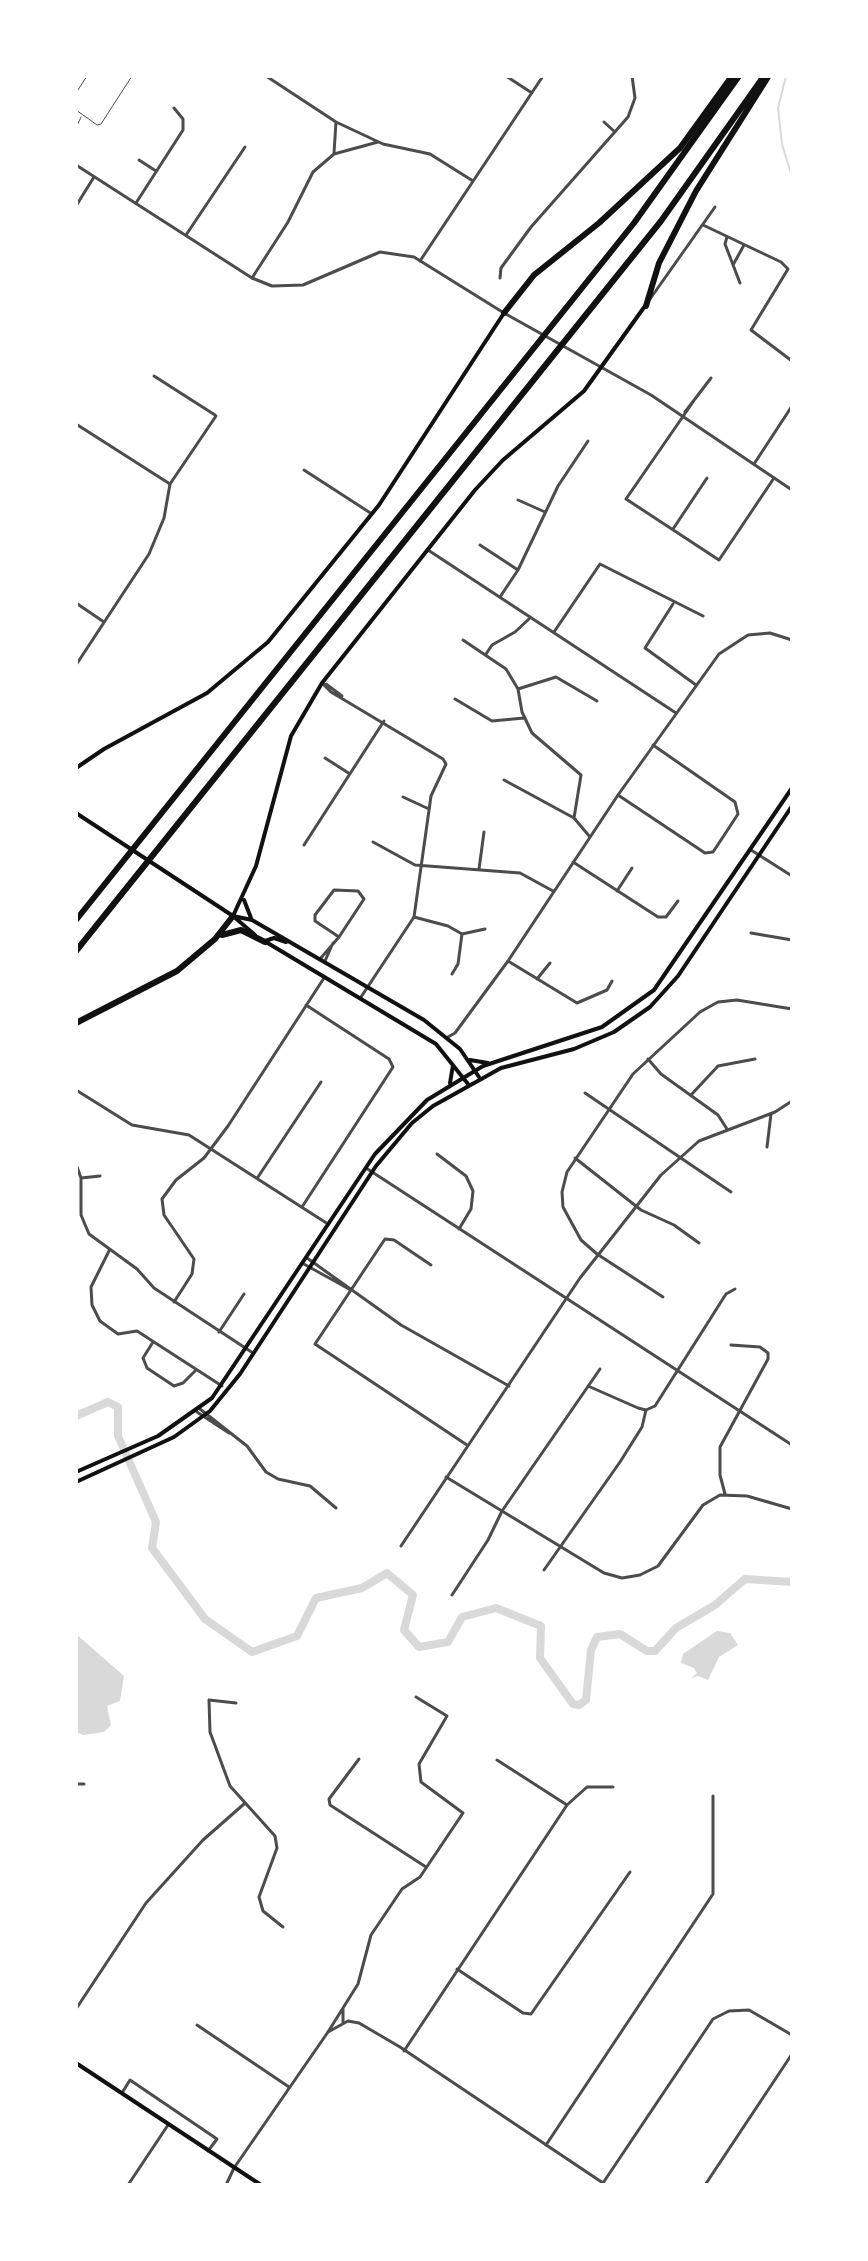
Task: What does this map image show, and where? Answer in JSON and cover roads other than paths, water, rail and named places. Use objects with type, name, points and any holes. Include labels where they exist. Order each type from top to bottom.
[{"type":"highway","points":[[504,313],[535,273],[599,223],[680,148],[732,76]]},
{"type":"highway","points":[[76,920],[634,223],[739,76]]},
{"type":"highway","points":[[646,306],[659,263],[696,191],[766,76]]},
{"type":"highway","points":[[76,951],[661,221],[766,76]]},
{"type":"highway","points":[[76,1023],[177,971],[215,939],[233,916]]},
{"type":"highway","points":[[215,939],[235,929],[265,942]]},
{"type":"main road","points":[[233,916],[256,866],[291,736],[322,683],[490,473],[574,402],[646,306]]},
{"type":"main road","points":[[76,768],[104,749],[207,693],[256,655],[372,514],[504,313]]},
{"type":"main road","points":[[76,1472],[131,1448],[198,1411],[222,1386],[365,1167],[413,1112],[447,1086],[475,1070],[573,1040],[618,1019],[637,1006],[669,973],[792,788]]},
{"type":"main road","points":[[76,1482],[137,1456],[204,1417],[253,1354],[372,1172],[412,1123],[479,1077],[592,1042],[614,1032],[650,1007],[678,976],[792,806]]},
{"type":"main road","points":[[76,813],[233,916],[265,942],[420,1033],[449,1056],[468,1084]]},
{"type":"main road","points":[[243,898],[252,920]]},
{"type":"main road","points":[[233,916],[252,920],[448,1037],[479,1077]]},
{"type":"main road","points":[[265,942],[274,938],[296,945]]},
{"type":"main road","points":[[447,1086],[455,1071],[449,1056]]},
{"type":"main road","points":[[467,1058],[491,1063]]},
{"type":"main road","points":[[76,2063],[261,2185]]},
{"type":"street","points":[[266,76],[336,122],[379,142],[430,154],[473,181]]},
{"type":"street","points":[[506,76],[532,93]]},
{"type":"street","points":[[420,261],[543,76]]},
{"type":"street","points":[[500,278],[501,268],[531,227],[628,117],[635,98],[632,76]]},
{"type":"street","points":[[136,203],[185,127],[174,108]]},
{"type":"street","points":[[334,154],[336,122]]},
{"type":"street","points":[[604,122],[615,132]]},
{"type":"street","points":[[252,278],[288,222],[306,181],[334,154],[379,142]]},
{"type":"street","points":[[186,235],[245,147]]},
{"type":"street","points":[[139,160],[156,171]]},
{"type":"street","points":[[76,165],[252,278],[285,288],[311,282],[380,252],[402,253],[420,261],[504,313],[602,367],[792,490]]},
{"type":"street","points":[[76,206],[94,177]]},
{"type":"street","points":[[646,306],[715,207]]},
{"type":"street","points":[[703,225],[781,262],[788,269],[751,330],[792,361]]},
{"type":"street","points":[[727,237],[725,244],[740,283]]},
{"type":"street","points":[[733,265],[744,245]]},
{"type":"street","points":[[76,665],[158,535],[170,484],[216,415],[154,376]]},
{"type":"street","points":[[711,378],[681,416],[626,499],[719,560],[774,478]]},
{"type":"street","points":[[754,464],[792,406]]},
{"type":"street","points":[[76,424],[170,484]]},
{"type":"street","points":[[500,597],[518,570],[558,486],[588,441]]},
{"type":"street","points":[[304,470],[372,514]]},
{"type":"street","points":[[673,529],[707,478]]},
{"type":"street","points":[[518,500],[545,512]]},
{"type":"street","points":[[480,545],[518,570]]},
{"type":"street","points":[[427,549],[676,713]]},
{"type":"street","points":[[554,632],[600,564],[703,616]]},
{"type":"street","points":[[76,603],[104,622]]},
{"type":"street","points":[[674,603],[645,648],[696,685]]},
{"type":"street","points":[[486,654],[492,645],[515,632],[530,618]]},
{"type":"street","points":[[448,1037],[455,1033],[480,1001],[618,795],[719,654],[741,638],[770,633],[792,640]]},
{"type":"street","points":[[463,640],[506,669],[518,689],[524,718],[535,737],[575,766],[581,775],[574,818]]},
{"type":"street","points":[[518,689],[556,677],[597,701]]},
{"type":"street","points":[[322,683],[445,761],[429,809],[414,917],[359,999]]},
{"type":"street","points":[[455,699],[492,721],[524,718]]},
{"type":"street","points":[[304,845],[384,721]]},
{"type":"street","points":[[618,795],[707,854],[713,852],[733,822],[738,807],[653,745]]},
{"type":"street","points":[[325,758],[350,774]]},
{"type":"street","points":[[504,780],[574,818],[590,837]]},
{"type":"street","points":[[403,797],[429,809]]},
{"type":"street","points":[[479,869],[484,832]]},
{"type":"street","points":[[373,842],[403,861],[421,866],[526,875],[553,891]]},
{"type":"street","points":[[751,850],[792,876]]},
{"type":"street","points":[[573,862],[661,918],[678,901]]},
{"type":"street","points":[[617,891],[632,868]]},
{"type":"street","points":[[322,960],[339,937],[364,899],[358,891],[332,891],[315,915],[315,921],[339,937]]},
{"type":"street","points":[[414,917],[448,926],[462,934],[485,929]]},
{"type":"street","points":[[751,933],[792,940]]},
{"type":"street","points":[[452,974],[458,964],[462,934]]},
{"type":"street","points":[[508,961],[577,1003],[607,990],[612,981]]},
{"type":"street","points":[[537,979],[550,963]]},
{"type":"street","points":[[174,1302],[192,1274],[194,1259],[164,1215],[162,1199],[176,1180],[204,1158],[324,978]]},
{"type":"street","points":[[663,1297],[597,1254],[572,1229],[563,1207],[564,1181],[575,1158],[608,1108],[648,1059],[687,1021],[718,1002],[737,1000],[792,1009]]},
{"type":"street","points":[[302,1207],[393,1067],[389,1059],[306,1005]]},
{"type":"street","points":[[648,1059],[661,1074],[718,1115],[727,1129]]},
{"type":"street","points":[[691,1095],[718,1066],[755,1059]]},
{"type":"street","points":[[258,1177],[321,1082]]},
{"type":"street","points":[[76,1090],[132,1125],[182,1133],[211,1148],[328,1224]]},
{"type":"street","points":[[585,1093],[731,1192]]},
{"type":"street","points":[[401,1546],[597,1254],[678,1157],[699,1141],[771,1114],[792,1101]]},
{"type":"street","points":[[767,1147],[771,1114]]},
{"type":"street","points":[[437,1154],[466,1176],[473,1191],[471,1209],[459,1229]]},
{"type":"street","points":[[575,1158],[636,1205],[699,1243]]},
{"type":"street","points":[[76,1164],[81,1178],[78,1207],[89,1234],[132,1265],[174,1302],[253,1354]]},
{"type":"street","points":[[365,1167],[792,1445]]},
{"type":"street","points":[[81,1178],[100,1176]]},
{"type":"street","points":[[431,1265],[394,1240],[385,1239],[315,1344],[468,1445]]},
{"type":"street","points":[[109,1251],[92,1281],[90,1294],[100,1321],[118,1334],[132,1330],[222,1386]]},
{"type":"street","points":[[306,1257],[312,1265],[401,1325],[509,1386]]},
{"type":"street","points":[[302,1263],[312,1265]]},
{"type":"street","points":[[646,1410],[659,1402],[726,1294],[735,1289]]},
{"type":"street","points":[[219,1332],[244,1294]]},
{"type":"street","points":[[153,1342],[143,1362],[156,1374],[178,1386],[196,1370]]},
{"type":"street","points":[[725,1494],[718,1454],[768,1353],[760,1347],[731,1345]]},
{"type":"street","points":[[452,1595],[502,1511],[600,1369]]},
{"type":"street","points":[[588,1386],[646,1410]]},
{"type":"street","points":[[544,1570],[635,1439],[646,1418],[646,1410]]},
{"type":"street","points":[[198,1411],[247,1446],[266,1472],[278,1479],[311,1486],[336,1508]]},
{"type":"street","points":[[446,1477],[611,1576],[640,1575],[663,1561],[703,1505],[725,1494],[747,1496],[792,1509]]},
{"type":"street","points":[[226,2185],[234,2168],[358,1984],[371,1935],[402,1889],[420,1877],[463,1813],[421,1782],[419,1764],[446,1724],[447,1716],[416,1697]]},
{"type":"street","points":[[236,1703],[211,1698],[207,1708],[210,1732],[226,1779],[244,1804],[268,1824],[277,1841],[273,1863],[259,1897],[263,1911],[283,1927]]},
{"type":"street","points":[[359,1759],[329,1799],[330,1805],[426,1867]]},
{"type":"street","points":[[497,1760],[567,1805]]},
{"type":"street","points":[[76,1784],[84,1784]]},
{"type":"street","points":[[404,2051],[567,1805],[587,1787],[613,1787]]},
{"type":"street","points":[[545,2145],[713,1894],[713,1796]]},
{"type":"street","points":[[76,2009],[146,1903],[203,1840],[244,1804]]},
{"type":"street","points":[[457,1969],[523,2013],[531,2014],[630,1872]]},
{"type":"street","points":[[343,2022],[344,2004]]},
{"type":"street","points":[[328,2032],[343,2022],[359,2023],[605,2184],[713,2019],[729,2011],[749,2010],[792,2035]]},
{"type":"street","points":[[197,2025],[289,2087]]},
{"type":"street","points":[[705,2185],[792,2054]]},
{"type":"street","points":[[122,2093],[130,2080],[217,2139],[208,2151]]},
{"type":"street","points":[[128,2185],[169,2124]]},
{"type":"lane","points":[[76,93],[87,76]]},
{"type":"lane","points":[[76,110],[97,125],[101,124],[132,76]]},
{"type":"lane","points":[[76,128],[82,114]]},
{"type":"waterway","points":[[786,76],[778,108],[782,144],[792,177]]},
{"type":"waterway","points":[[76,1416],[108,1402],[118,1407],[118,1436],[156,1522],[152,1548],[205,1619],[252,1652],[297,1636],[316,1598],[362,1588],[387,1573],[413,1595],[404,1630],[419,1647],[448,1642],[462,1617],[496,1608],[541,1626],[540,1658],[573,1704],[579,1705],[586,1700],[591,1650],[597,1637],[620,1634],[647,1651],[655,1651],[676,1628],[715,1605],[745,1579],[792,1582]]}]
